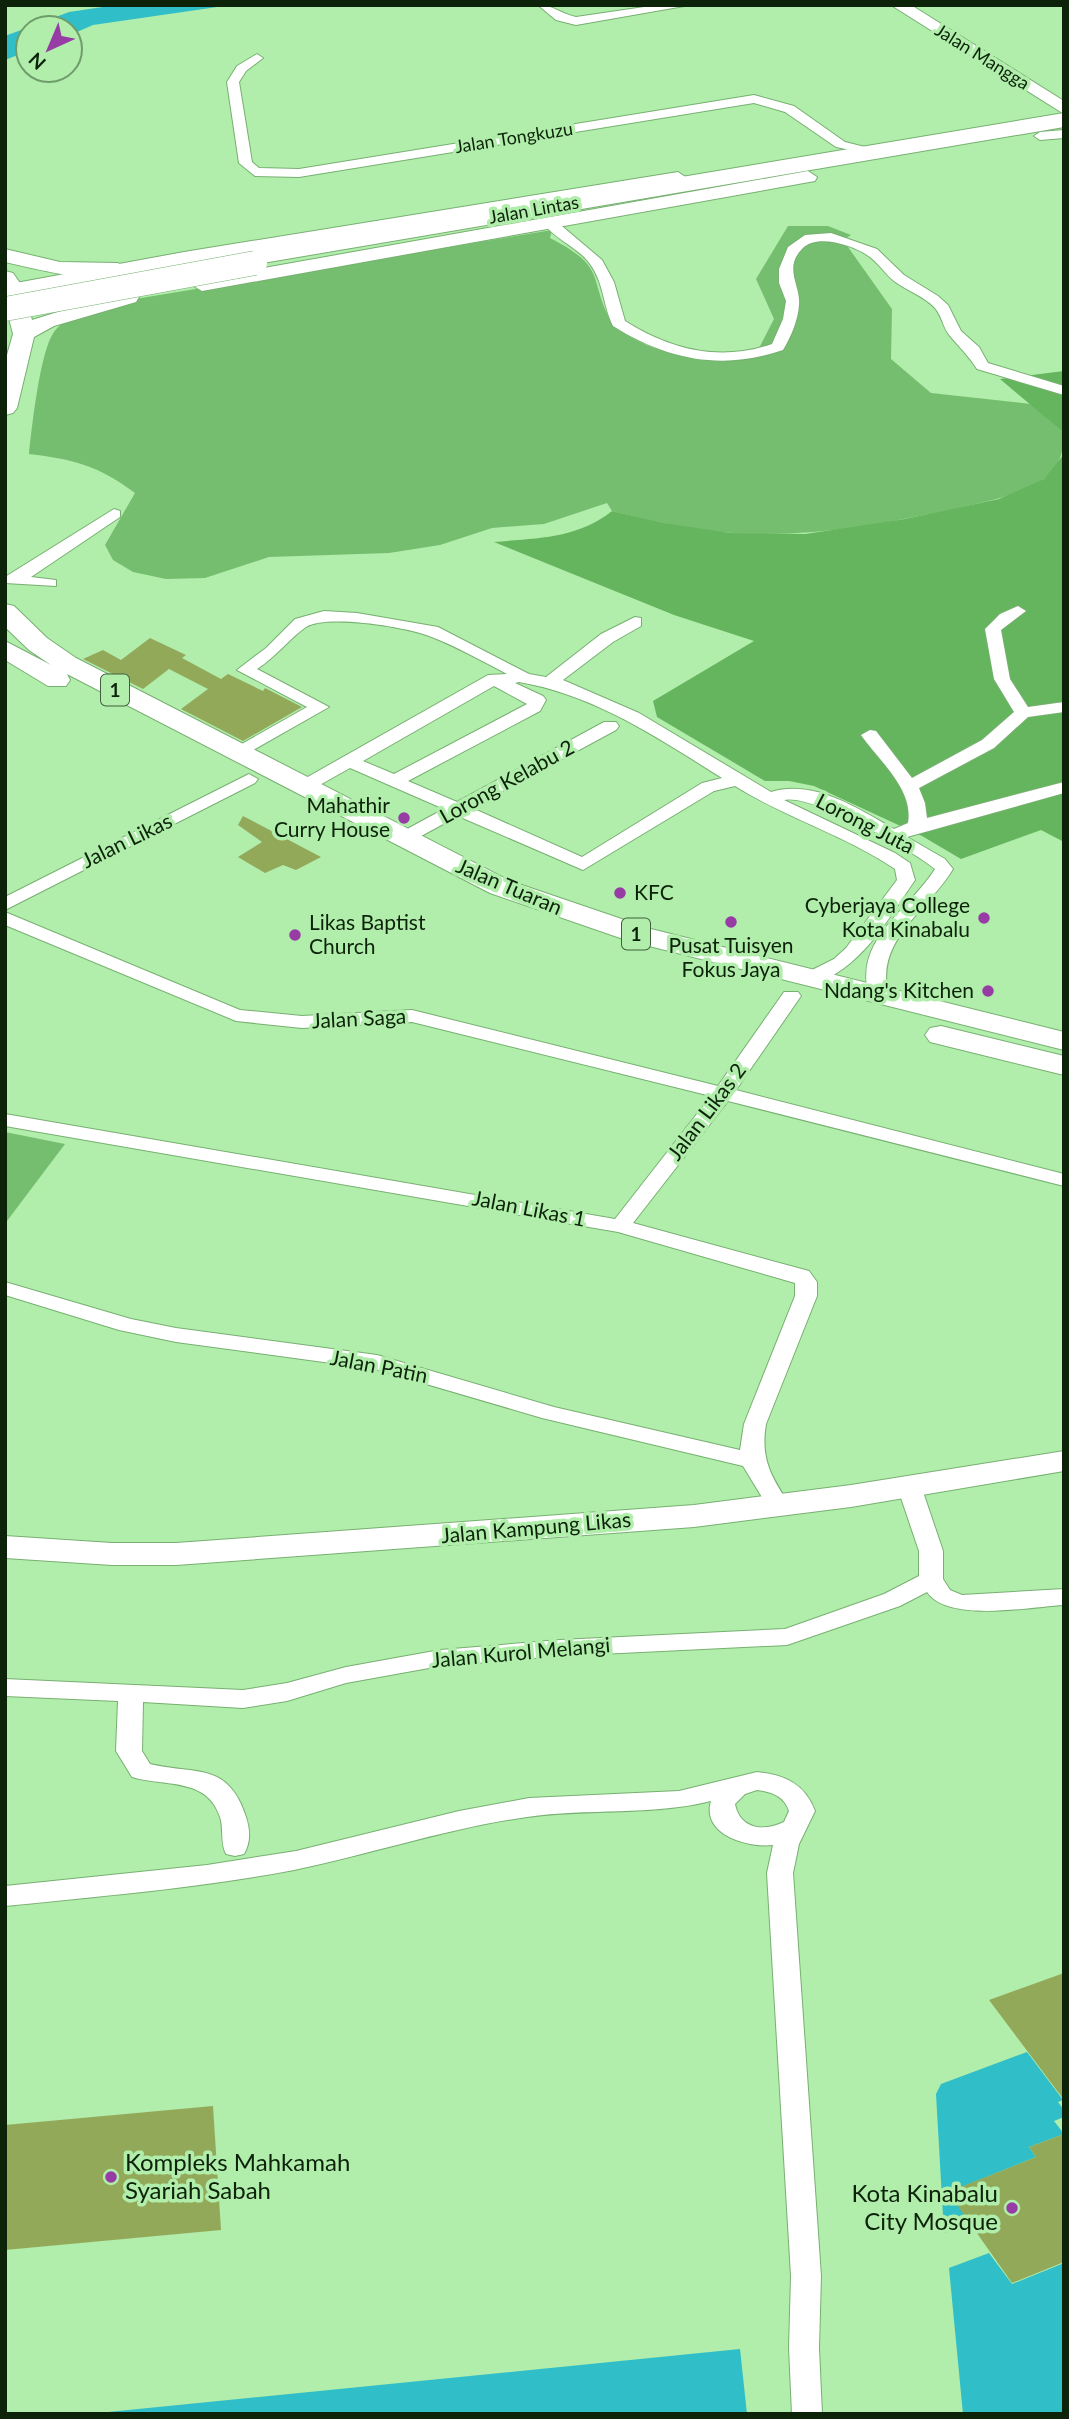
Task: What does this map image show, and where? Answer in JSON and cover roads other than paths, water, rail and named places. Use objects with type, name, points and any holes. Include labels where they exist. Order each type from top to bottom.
[{"type":"highway","points":[[1003,131],[1046,118],[1058,103]]},
{"type":"highway","name":"Jalan Lintas","points":[[10,305],[253,260],[1064,120]]},
{"type":"highway","name":"Jalan Lintas","points":[[253,260],[808,177],[1056,134]]},
{"type":"main road","points":[[5,255],[60,269],[123,269]]},
{"type":"main road","points":[[5,408],[10,305],[46,321],[128,297]]},
{"type":"main road","name":"Jalan Tuaran","points":[[5,612],[38,643],[90,676],[235,753],[500,887],[563,911],[800,987],[1064,1066]]},
{"type":"main road","name":"Jalan Tuaran","points":[[5,649],[50,677],[517,915],[681,968],[800,987],[879,996],[1064,1041]]},
{"type":"main road","points":[[90,676],[101,690],[253,769],[250,779]]},
{"type":"street","points":[[544,5],[561,17],[576,20],[684,5]]},
{"type":"street","name":"Jalan Mangga","points":[[899,5],[1058,103]]},
{"type":"street","name":"Jalan Tongkuzu","points":[[257,58],[235,75],[233,82],[246,163],[255,172],[299,173],[754,99],[780,103],[791,108],[834,148]]},
{"type":"street","points":[[10,305],[123,269],[834,148],[879,152]]},
{"type":"street","points":[[128,297],[808,177]]},
{"type":"street","points":[[551,224],[561,236],[596,260],[608,281],[618,323],[692,357],[756,355],[778,347],[793,302],[786,275],[795,247],[810,238],[831,237],[872,252],[898,278],[933,299],[943,308],[955,333],[974,350],[982,366],[1064,391]]},
{"type":"street","points":[[123,269],[109,279],[111,287],[127,293],[154,293]]},
{"type":"street","points":[[11,580],[114,514]]},
{"type":"street","points":[[11,580],[50,583]]},
{"type":"street","points":[[1018,611],[1006,617],[993,629],[1002,679],[1023,713]]},
{"type":"street","points":[[235,753],[320,707],[245,670],[272,652],[292,630],[313,617],[357,618],[432,631],[521,674],[551,681],[639,719],[769,799]]},
{"type":"street","points":[[551,681],[607,638],[635,622]]},
{"type":"street","points":[[303,787],[495,680],[521,674]]},
{"type":"street","points":[[394,782],[534,707],[537,700],[495,680]]},
{"type":"street","points":[[910,786],[988,744],[1023,713],[1064,708]]},
{"type":"street","name":"Lorong Kelabu 2","points":[[404,838],[610,726]]},
{"type":"street","points":[[870,735],[910,786],[920,809],[917,827]]},
{"type":"street","points":[[349,761],[583,864],[708,788],[739,780]]},
{"type":"street","name":"Jalan Likas","points":[[5,904],[250,779]]},
{"type":"street","points":[[891,837],[917,827],[1064,787]]},
{"type":"street","name":"Lorong Juta","points":[[769,799],[783,793],[800,793],[891,837],[939,863],[944,869],[876,954],[871,979],[879,996]]},
{"type":"street","name":"Lorong Juta","points":[[769,799],[895,860],[904,866],[908,875],[853,952],[841,963],[800,987]]},
{"type":"street","name":"Jalan Saga","points":[[5,918],[236,1015],[302,1022],[412,1016],[1064,1181]]},
{"type":"street","name":"Jalan Likas 2","points":[[620,1226],[723,1094],[800,987]]},
{"type":"street","name":"Jalan Likas 1","points":[[5,1120],[620,1226],[791,1271],[806,1282],[806,1296],[755,1424],[750,1460]]},
{"type":"street","name":"Jalan Patin","points":[[5,1288],[127,1325],[176,1335],[377,1362],[563,1417],[750,1460]]},
{"type":"street","points":[[750,1460],[779,1507]]},
{"type":"street","name":"Jalan Kampung Likas","points":[[5,1547],[112,1554],[176,1554],[424,1537],[779,1507],[1064,1461]]},
{"type":"street","points":[[909,1486],[931,1551],[931,1580],[942,1596],[961,1603],[1064,1597]]},
{"type":"street","name":"Jalan Kurol Melangi","points":[[5,1687],[243,1699],[287,1692],[346,1675],[440,1658],[560,1648],[786,1637],[880,1605],[931,1580]]},
{"type":"street","points":[[131,1692],[129,1751],[141,1771],[159,1777],[187,1776],[205,1779],[221,1789],[237,1826],[235,1847]]},
{"type":"street","points":[[5,1896],[207,1875],[283,1862],[459,1819],[529,1807],[679,1800],[745,1783],[771,1782],[793,1793],[802,1811],[786,1844],[780,1873],[806,2276],[804,2348],[807,2414]]},
{"type":"street","points":[[745,1783],[734,1788],[722,1804],[736,1829],[772,1838],[794,1828]]},
{"type":"street","points":[[679,1800],[700,1806],[736,1829],[765,1851],[780,1873]]},
{"type":"water","points":[[116,5],[231,5],[93,25],[84,29],[84,14],[64,14]]},
{"type":"water","points":[[14,33],[14,56],[5,60],[5,36]]},
{"type":"water","points":[[1027,2052],[1063,2100],[1058,2102],[1064,2110],[1064,2117],[1054,2121],[1064,2134],[1029,2147],[1036,2157],[949,2192],[971,2224],[944,2233],[936,2094],[941,2084]]},
{"type":"water","points":[[989,2253],[1012,2284],[1064,2263],[1064,2414],[963,2414],[949,2268]]},
{"type":"water","points":[[740,2349],[747,2414],[88,2414]]},
{"type":"place","name":"Mahathir Curry House","points":[[404,818]]},
{"type":"place","name":"KFC","points":[[620,893]]},
{"type":"place","name":"Cyberjaya College Kota Kinabalu","points":[[984,918]]},
{"type":"place","name":"Pusat Tuisyen Fokus Jaya","points":[[731,922]]},
{"type":"place","name":"Likas Baptist Church","points":[[295,935]]},
{"type":"place","name":"Ndang's Kitchen","points":[[988,991]]},
{"type":"place","name":"Kompleks Mahkamah Syariah Sabah","points":[[111,2177]]},
{"type":"place","name":"Kota Kinabalu City Mosque","points":[[1012,2208]]}]
